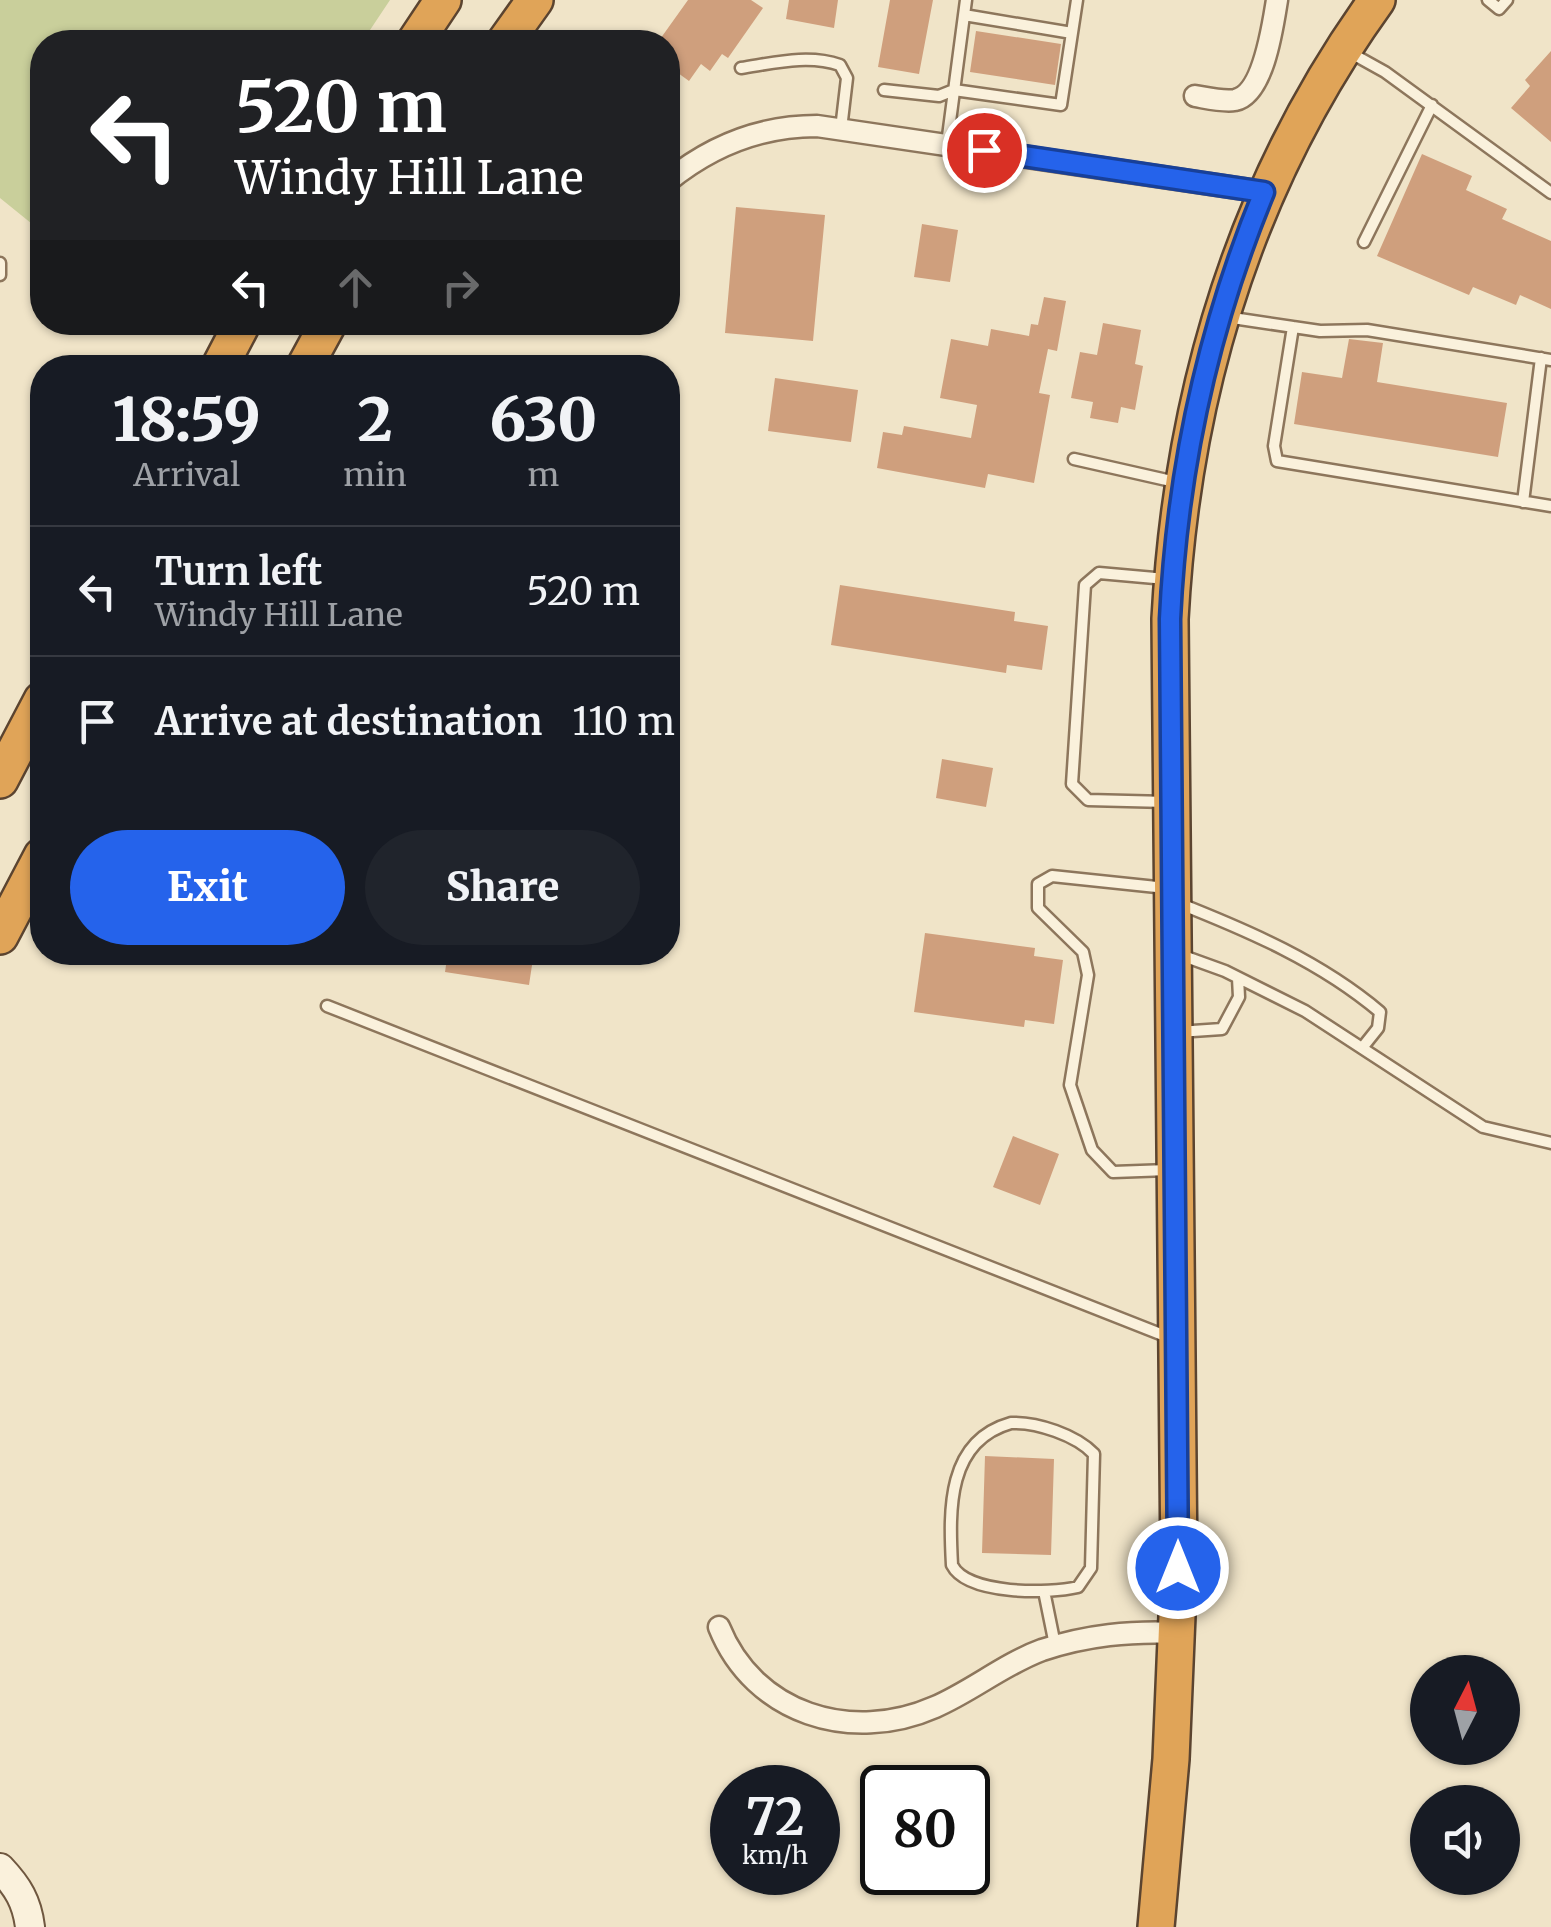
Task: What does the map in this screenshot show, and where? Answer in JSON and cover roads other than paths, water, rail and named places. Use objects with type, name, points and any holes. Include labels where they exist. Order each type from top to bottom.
[{"type":"highway","points":[[423,30],[443,0]]},
{"type":"highway","points":[[513,30],[534,0]]},
{"type":"highway","points":[[1156,1927],[1177,1633],[1178,1341],[1171,802],[1172,579],[1181,484],[1194,413],[1220,316],[1264,192],[1344,49],[1377,0]]},
{"type":"highway","points":[[0,780],[30,723]]},
{"type":"highway","points":[[0,936],[30,879]]},
{"type":"main road","points":[[0,1868],[17,1886],[28,1908],[30,1927]]},
{"type":"street","points":[[1194,96],[1233,100],[1251,89],[1271,36],[1277,0]]},
{"type":"street","points":[[680,173],[711,152],[767,130],[807,126],[1264,192]]},
{"type":"street","points":[[719,1627],[743,1670],[782,1703],[830,1721],[857,1724],[901,1719],[930,1709],[1011,1664],[1056,1646],[1111,1633],[1177,1633]]},
{"type":"lane","points":[[947,144],[966,0]]},
{"type":"lane","points":[[884,90],[938,96],[954,90],[1061,104],[1077,0]]},
{"type":"lane","points":[[1488,0],[1499,9],[1506,0]]},
{"type":"lane","points":[[964,15],[1072,33]]},
{"type":"lane","points":[[1344,49],[1432,106],[1551,193]]},
{"type":"lane","points":[[741,68],[799,60],[824,60],[840,66],[846,78],[841,129]]},
{"type":"lane","points":[[1364,242],[1432,106]]},
{"type":"lane","points":[[0,263],[0,276]]},
{"type":"lane","points":[[1220,316],[1293,327],[1366,330],[1546,359],[1523,502]]},
{"type":"lane","points":[[1293,327],[1274,446],[1277,460],[1551,506]]},
{"type":"lane","points":[[1074,459],[1181,484]]},
{"type":"lane","points":[[1171,802],[1088,800],[1072,784],[1085,585],[1099,573],[1172,579]]},
{"type":"lane","points":[[1176,1169],[1113,1172],[1092,1150],[1070,1084],[1088,975],[1083,952],[1038,908],[1038,884],[1052,876],[1172,895],[1229,923],[1350,987],[1380,1012],[1378,1028],[1362,1048]]},
{"type":"lane","points":[[1173,952],[1304,1011],[1483,1126],[1551,1143]]},
{"type":"lane","points":[[1174,1032],[1222,1028],[1239,996],[1238,978]]},
{"type":"lane","points":[[326,1006],[1178,1341]]},
{"type":"lane","points":[[1011,1423],[1030,1424],[1083,1444],[1096,1461],[1089,1575],[1078,1587],[1044,1591],[974,1584],[962,1579],[952,1565],[960,1461],[983,1435],[1011,1423]]},
{"type":"lane","points":[[1044,1591],[1056,1646]]}]
